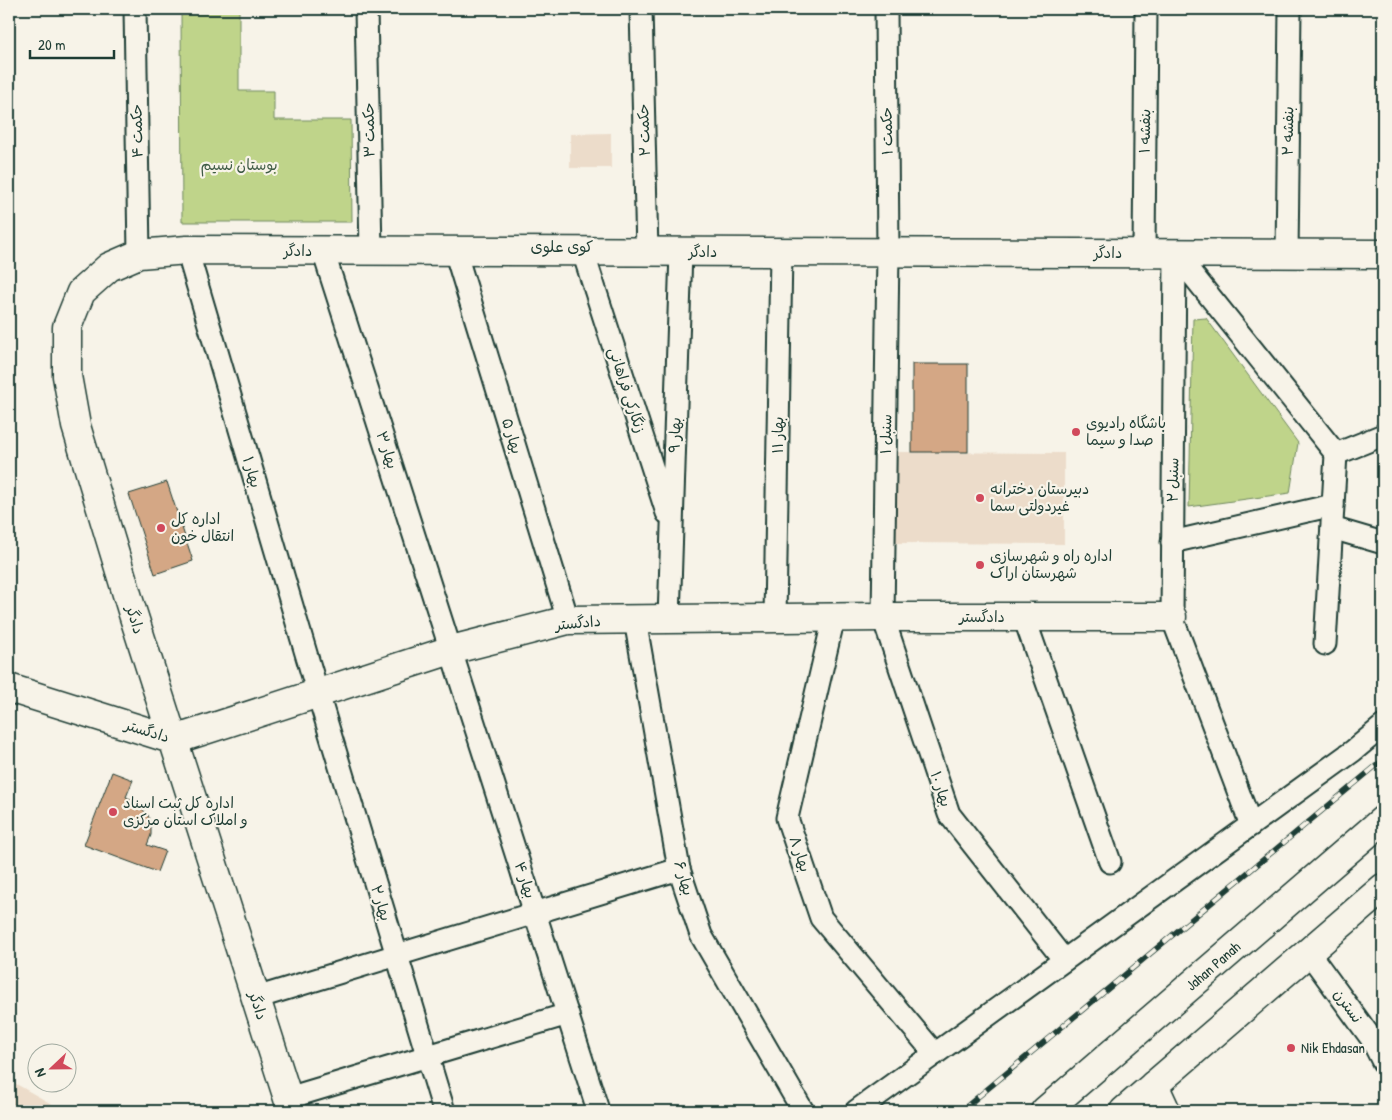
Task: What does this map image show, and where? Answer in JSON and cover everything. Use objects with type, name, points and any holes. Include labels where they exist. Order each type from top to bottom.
[{"type":"street","name":"حکمت ۴","points":[[135,9],[139,254]]},
{"type":"street","name":"حکمت ۳","points":[[366,9],[371,251]]},
{"type":"street","name":"حکمت ۲","points":[[641,9],[647,252]]},
{"type":"street","name":"حکمت ۱","points":[[886,9],[888,252]]},
{"type":"street","name":"بنفشه ۱","points":[[1144,253],[1146,9]]},
{"type":"street","name":"بنفشه ۲","points":[[1287,254],[1290,9]]},
{"type":"street","name":"دادگر","points":[[290,1105],[133,614],[76,426],[67,376],[67,327],[81,292],[109,267],[139,254],[187,250],[1383,254]]},
{"type":"street","name":"بهار ۱","points":[[187,250],[318,694]]},
{"type":"street","name":"بهار ۳","points":[[323,250],[451,650]]},
{"type":"street","name":"بهار ۵","points":[[455,251],[568,620]]},
{"type":"street","name":"زنگارکی فراهانی","points":[[583,252],[672,529]]},
{"type":"street","name":"بهار ۹","points":[[669,619],[681,252]]},
{"type":"street","name":"بهار ۱۱","points":[[775,618],[781,252]]},
{"type":"street","name":"سنبل ۱","points":[[883,616],[888,252]]},
{"type":"street","points":[[1175,253],[1336,454],[1325,644]]},
{"type":"street","name":"سنبل ۲","points":[[1172,617],[1175,253]]},
{"type":"street","points":[[1336,454],[1383,435]]},
{"type":"street","points":[[1172,542],[1333,505]]},
{"type":"street","points":[[1332,528],[1383,543]]},
{"type":"street","name":"دادگستر","points":[[9,688],[174,740],[451,650],[568,620],[883,616],[1172,617]]},
{"type":"street","name":"بهار ۱۰","points":[[883,616],[949,814],[1064,960]]},
{"type":"street","name":"بهار ۸","points":[[834,617],[787,818],[822,918],[936,1054]]},
{"type":"street","points":[[1024,617],[1110,862]]},
{"type":"street","points":[[1172,617],[1251,825]]},
{"type":"street","name":"بهار ۶","points":[[635,620],[679,869],[701,935],[803,1111]]},
{"type":"street","name":"بهار ۴","points":[[451,650],[598,1110]]},
{"type":"street","name":"بهار ۲","points":[[318,694],[444,1111]]},
{"type":"street","points":[[856,1111],[1353,751],[1383,726]]},
{"type":"street","name":"Jahan Panah","points":[[1044,1111],[1383,820]]},
{"type":"street","points":[[256,998],[679,869]]},
{"type":"street","points":[[1124,1111],[1383,888]]},
{"type":"street","name":"نسترن","points":[[1309,953],[1371,1038],[1383,1062]]},
{"type":"street","points":[[290,1105],[428,1056],[568,1014]]},
{"type":"street","points":[[1154,1085],[1166,1111]]},
{"type":"shaded area","points":[[611,133],[611,168],[570,168],[570,134]]},
{"type":"shaded area","name":"دبیرستان دخترانه غیردولتی سما","points":[[896,452],[1064,453],[1064,544],[896,543]]},
{"type":"shaded area","points":[[9,1080],[64,1111],[9,1111]]},
{"type":"green space","name":"بوستان نسیم","points":[[181,9],[239,9],[239,91],[274,91],[274,120],[351,120],[352,222],[182,222]]},
{"type":"green space","points":[[1206,318],[1298,443],[1290,493],[1189,507],[1193,319]]},
{"type":"building","points":[[912,364],[968,364],[968,452],[912,452]]},
{"type":"building","name":"اداره کل انتقال خون","points":[[167,482],[193,561],[155,574],[129,494]]},
{"type":"building","points":[[112,772],[133,780],[126,797],[135,801],[148,815],[151,835],[147,845],[165,851],[157,872],[84,845]]},
{"type":"railway","points":[[961,1111],[1383,760]]},
{"type":"place","name":"باشگاه رادیوی صدا و سیما","points":[[1076,432]]},
{"type":"place","name":"دبیرستان دخترانه غیردولتی سما","points":[[980,498]]},
{"type":"place","name":"اداره کل انتقال خون","points":[[161,528]]},
{"type":"place","name":"اداره راه و شهرسازی شهرستان اراک","points":[[980,565]]},
{"type":"place","name":"اداره کل ثبت اسناد و املاک استان مرکزی","points":[[113,812]]},
{"type":"place","name":"Nik Ehdasan","points":[[1291,1048]]},
{"type":"district","name":"کوی علوی","points":[[562,246]]}]
